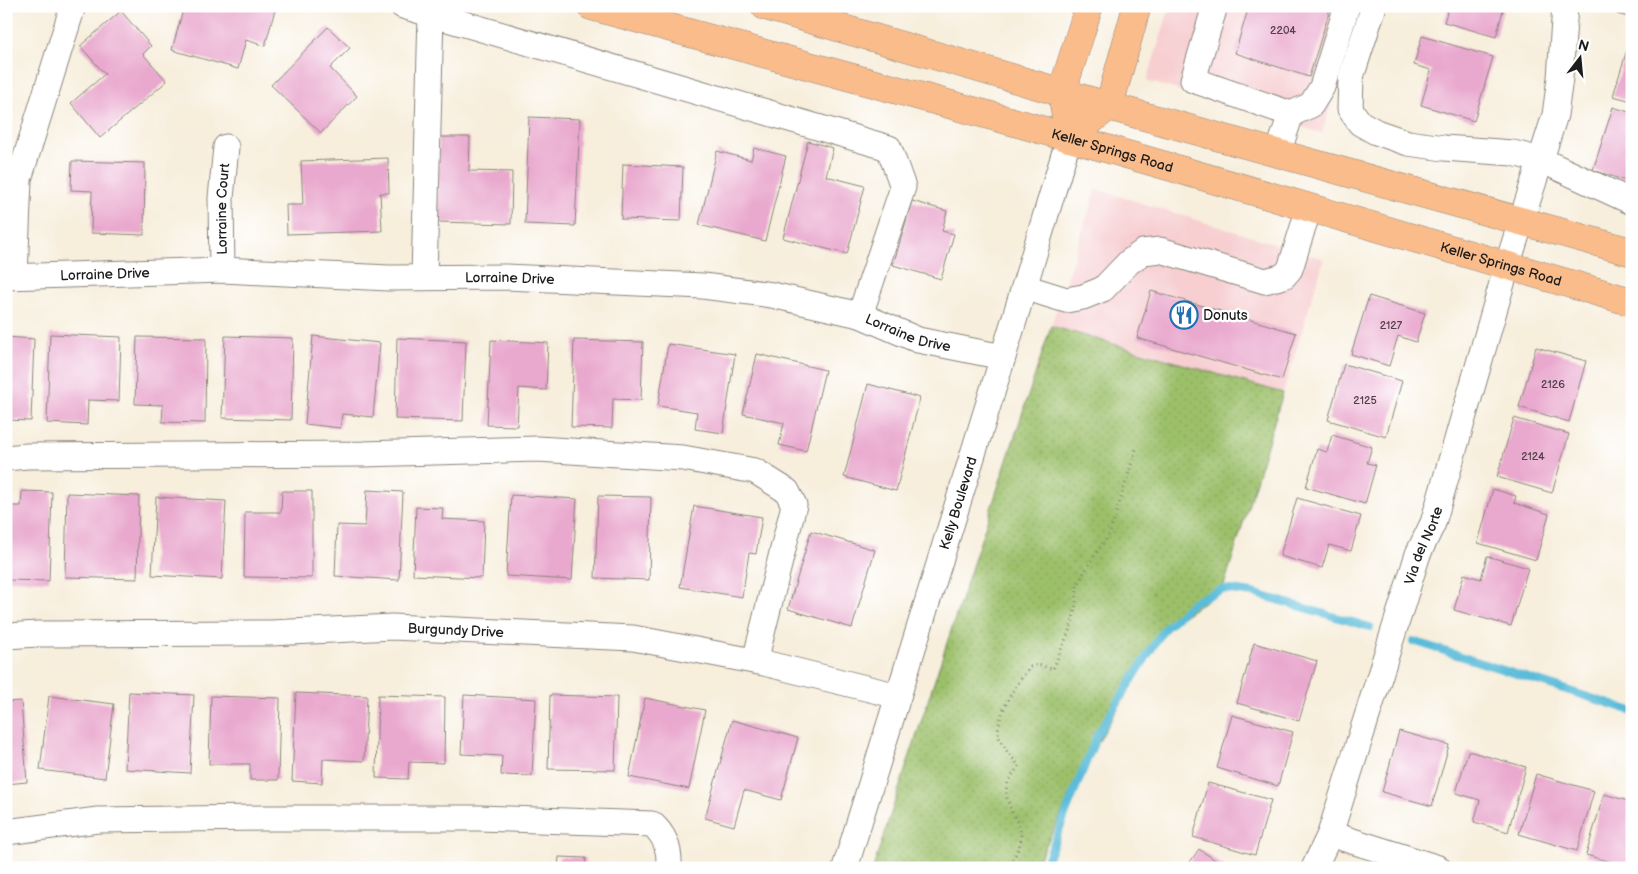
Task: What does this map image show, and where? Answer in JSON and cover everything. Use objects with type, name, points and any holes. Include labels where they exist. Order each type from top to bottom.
[{"type":"main road","name":"Keller Springs Road","points":[[591,6],[1069,138],[1632,302]]},
{"type":"main road","points":[[765,6],[1110,106],[1632,252]]},
{"type":"main road","name":"Kelly Boulevard","points":[[1069,138],[1062,92],[1089,6]]},
{"type":"main road","points":[[1069,138],[1110,106],[1137,6]]},
{"type":"street","points":[[11,277],[19,179],[73,6]]},
{"type":"street","points":[[403,6],[889,148],[903,187],[860,315]]},
{"type":"street","points":[[1215,6],[1193,80],[1291,114],[1310,105],[1322,87],[1347,6]]},
{"type":"street","points":[[1374,6],[1351,77],[1350,109],[1360,123],[1376,132],[1408,142],[1444,148],[1513,152],[1541,160],[1632,202]]},
{"type":"street","name":"Via del Norte","points":[[1314,868],[1330,834],[1418,554],[1433,522],[1507,266],[1555,115],[1560,78],[1564,6]]},
{"type":"street","points":[[424,277],[430,14]]},
{"type":"street","points":[[1278,153],[1291,114]]},
{"type":"street","name":"Kelly Boulevard","points":[[845,868],[1069,138]]},
{"type":"street","name":"Lorraine Court","points":[[222,270],[221,198],[226,147]]},
{"type":"street","points":[[1024,287],[1066,300],[1083,298],[1103,289],[1129,262],[1143,252],[1160,250],[1265,281],[1284,276],[1290,269],[1309,208]]},
{"type":"street","name":"Lorraine Drive","points":[[11,277],[222,270],[389,278],[506,277],[703,286],[772,295],[860,315],[918,340],[1003,356]]},
{"type":"street","points":[[6,458],[27,456],[199,454],[363,454],[538,448],[683,458],[755,471],[787,491],[794,505],[755,661]]},
{"type":"street","name":"Burgundy Drive","points":[[6,636],[38,634],[271,633],[392,627],[633,638],[755,661],[898,696]]},
{"type":"street","points":[[6,832],[98,820],[479,818],[652,824],[659,830],[670,853],[668,868]]},
{"type":"street","points":[[1330,834],[1438,868]]},
{"type":"path","points":[[1008,868],[1018,848],[1021,836],[1008,804],[1006,785],[1019,766],[1004,747],[999,735],[1003,710],[1015,686],[1030,667],[1039,665],[1053,669],[1072,624],[1077,587],[1085,570],[1112,527],[1137,446]]},
{"type":"shaded area","points":[[1170,6],[1364,6],[1322,133],[1147,81]]},
{"type":"shaded area","points":[[1096,189],[1324,259],[1283,393],[1051,326]]},
{"type":"green space","points":[[1051,326],[1283,393],[1223,589],[1164,629],[1085,765],[1035,868],[873,868]]},
{"type":"building","points":[[184,6],[264,6],[275,10],[265,46],[246,40],[238,69],[172,50]]},
{"type":"building","points":[[1249,6],[1331,6],[1309,77],[1235,53]]},
{"type":"building","points":[[1449,6],[1504,6],[1496,37],[1444,22]]},
{"type":"building","points":[[1620,6],[1632,6],[1632,18],[1617,14]]},
{"type":"building","points":[[121,11],[151,46],[143,54],[167,81],[100,138],[71,103],[105,74],[80,46]]},
{"type":"building","points":[[328,27],[350,48],[330,68],[357,96],[321,133],[271,85]]},
{"type":"building","points":[[1632,33],[1632,101],[1613,96]]},
{"type":"building","points":[[1422,36],[1493,57],[1474,121],[1421,105],[1431,70],[1414,65]]},
{"type":"building","points":[[1613,107],[1632,113],[1632,183],[1593,170]]},
{"type":"building","points":[[529,117],[580,119],[575,226],[525,224]]},
{"type":"building","points":[[439,137],[470,137],[469,171],[512,172],[511,224],[437,222]]},
{"type":"building","points":[[808,141],[833,148],[826,176],[865,186],[847,254],[783,238]]},
{"type":"building","points":[[754,148],[786,156],[765,241],[699,225],[717,151],[751,160]]},
{"type":"building","points":[[388,158],[389,193],[380,193],[382,231],[287,234],[286,205],[303,205],[301,161]]},
{"type":"building","points":[[72,161],[145,163],[144,235],[91,233],[92,191],[71,190]]},
{"type":"building","points":[[623,164],[683,167],[681,221],[621,219]]},
{"type":"building","points":[[912,201],[947,211],[942,231],[954,234],[941,279],[893,265]]},
{"type":"building","points":[[1151,291],[1296,333],[1282,380],[1137,338]]},
{"type":"building","points":[[1369,296],[1425,313],[1416,342],[1398,336],[1389,366],[1351,354]]},
{"type":"building","points":[[50,334],[121,337],[119,401],[88,400],[87,425],[47,423]]},
{"type":"building","points":[[225,336],[293,338],[291,420],[222,418]]},
{"type":"building","points":[[313,336],[380,343],[373,417],[342,414],[340,428],[305,424]]},
{"type":"building","points":[[6,337],[34,339],[31,421],[6,420]]},
{"type":"building","points":[[137,337],[206,338],[205,423],[162,422],[163,405],[135,404]]},
{"type":"building","points":[[397,338],[466,341],[463,421],[395,419]]},
{"type":"building","points":[[491,340],[548,343],[546,390],[519,388],[517,426],[487,425]]},
{"type":"building","points":[[574,340],[643,342],[641,400],[613,399],[612,428],[571,427]]},
{"type":"building","points":[[668,344],[735,354],[723,433],[695,429],[697,412],[658,406]]},
{"type":"building","points":[[1536,347],[1586,361],[1569,422],[1519,407]]},
{"type":"building","points":[[757,354],[825,370],[806,451],[779,445],[784,423],[743,414]]},
{"type":"building","points":[[1344,364],[1402,381],[1386,437],[1328,420]]},
{"type":"building","points":[[868,384],[920,398],[896,491],[844,477]]},
{"type":"building","points":[[1514,418],[1569,434],[1552,493],[1497,477]]},
{"type":"building","points":[[1332,435],[1372,447],[1367,463],[1376,465],[1365,504],[1306,487],[1317,449],[1327,452]]},
{"type":"building","points":[[1493,489],[1516,496],[1514,503],[1549,514],[1536,560],[1478,543]]},
{"type":"building","points":[[367,490],[403,492],[399,580],[335,576],[337,525],[365,526]]},
{"type":"building","points":[[22,491],[52,492],[49,581],[6,580],[6,506],[21,506]]},
{"type":"building","points":[[282,491],[312,491],[312,578],[244,577],[245,512],[281,512]]},
{"type":"building","points":[[67,493],[139,496],[137,579],[65,577]]},
{"type":"building","points":[[511,495],[577,499],[572,580],[506,576]]},
{"type":"building","points":[[598,496],[651,497],[649,580],[595,578]]},
{"type":"building","points":[[156,497],[226,501],[222,579],[152,575]]},
{"type":"building","points":[[1297,498],[1361,516],[1351,551],[1329,545],[1322,568],[1280,556]]},
{"type":"building","points":[[694,506],[762,517],[756,554],[749,553],[742,597],[680,587]]},
{"type":"building","points":[[416,507],[443,508],[442,519],[484,521],[482,578],[413,575]]},
{"type":"building","points":[[811,531],[875,550],[852,628],[788,609]]},
{"type":"building","points":[[1487,556],[1528,568],[1511,626],[1454,610],[1464,574],[1481,579]]},
{"type":"building","points":[[1254,643],[1317,661],[1299,721],[1237,703]]},
{"type":"building","points":[[129,692],[194,695],[190,773],[125,769]]},
{"type":"building","points":[[296,693],[367,696],[364,761],[323,759],[322,783],[292,781]]},
{"type":"building","points":[[378,695],[445,697],[444,763],[409,762],[408,779],[376,778]]},
{"type":"building","points":[[464,695],[536,699],[532,776],[501,775],[502,756],[461,754]]},
{"type":"building","points":[[550,695],[617,697],[615,770],[548,769]]},
{"type":"building","points":[[49,696],[114,704],[105,778],[40,770]]},
{"type":"building","points":[[211,696],[280,698],[278,780],[250,780],[250,764],[209,764]]},
{"type":"building","points":[[645,698],[705,710],[689,789],[629,777]]},
{"type":"building","points":[[21,701],[27,782],[6,784],[6,702]]},
{"type":"building","points":[[1232,715],[1293,732],[1278,786],[1217,768]]},
{"type":"building","points":[[732,720],[798,738],[781,800],[744,790],[734,826],[705,818]]},
{"type":"building","points":[[1399,731],[1449,745],[1432,806],[1382,792]]},
{"type":"building","points":[[1468,751],[1526,767],[1508,832],[1474,822],[1480,800],[1456,793]]},
{"type":"building","points":[[1536,774],[1594,791],[1577,851],[1519,834]]},
{"type":"building","points":[[1208,783],[1271,800],[1255,855],[1193,837]]},
{"type":"building","points":[[1604,794],[1632,802],[1632,868],[1586,855]]},
{"type":"building","points":[[1199,849],[1227,868],[1186,868]]},
{"type":"building","points":[[559,857],[586,858],[585,868],[558,868]]},
{"type":"waterway","points":[[1044,868],[1097,735],[1164,629],[1193,602],[1223,589],[1253,593],[1370,627]]},
{"type":"waterway","points":[[1413,641],[1632,711]]},
{"type":"place","name":"Donuts","points":[[1184,315]]}]
